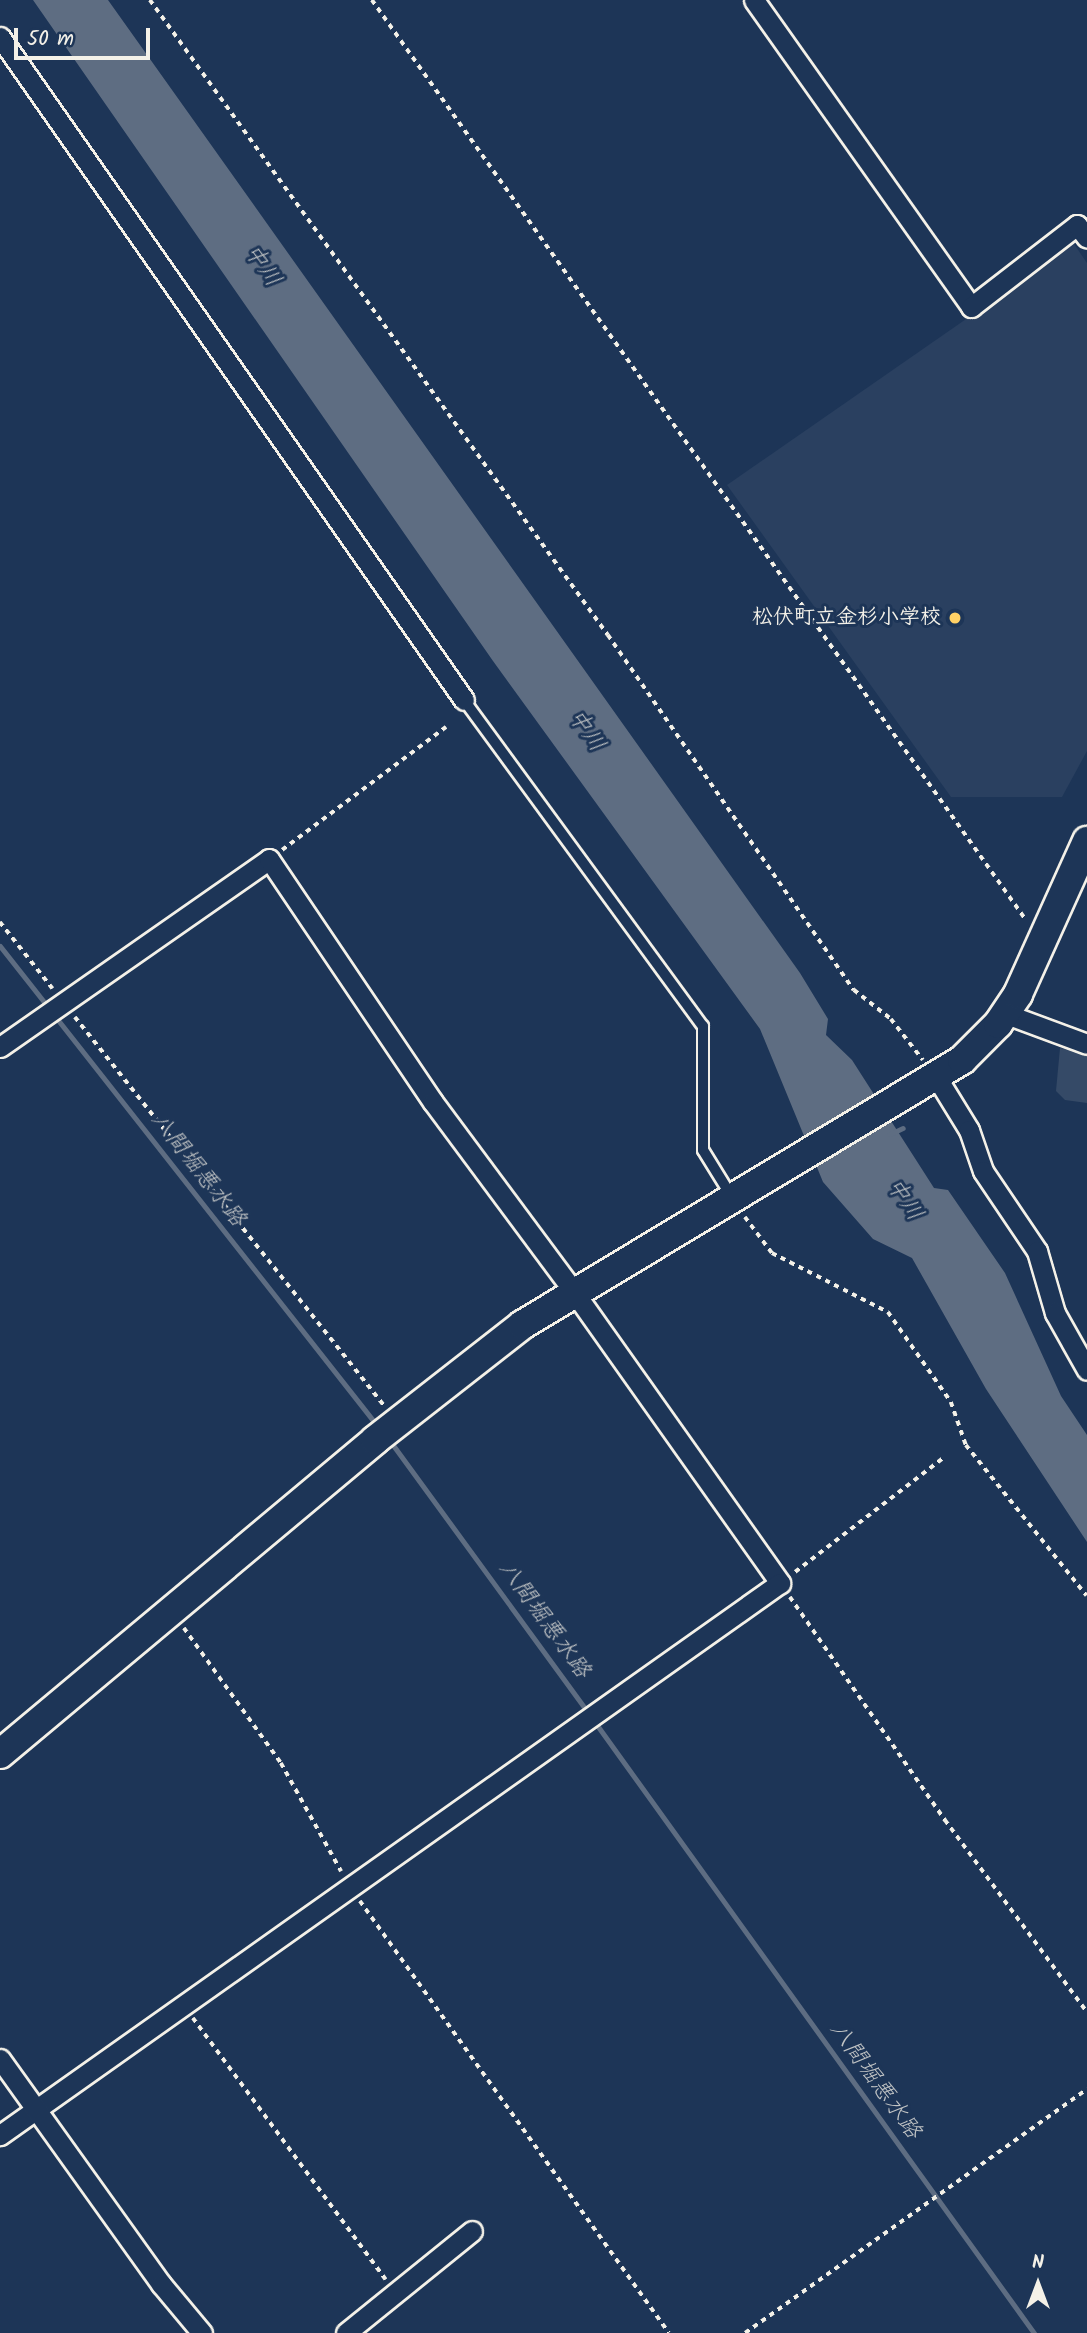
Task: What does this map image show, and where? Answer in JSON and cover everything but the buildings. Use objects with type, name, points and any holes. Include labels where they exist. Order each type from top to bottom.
[{"type":"street","points":[[754,0],[971,307],[1077,225],[1087,237]]},
{"type":"street","points":[[0,37],[464,700]]},
{"type":"street","points":[[0,1754],[389,1429],[522,1325],[935,1080],[985,1040],[1006,1014],[1045,940],[1087,841]]},
{"type":"street","points":[[0,1047],[269,859],[433,1102],[574,1292],[780,1583],[0,2135]]},
{"type":"street","points":[[1006,1014],[1087,1044]]},
{"type":"street","points":[[935,1080],[969,1130],[983,1171],[1037,1251],[1055,1313],[1087,1370]]},
{"type":"street","points":[[0,2059],[161,2284],[202,2333]]},
{"type":"street","points":[[346,2333],[472,2231]]},
{"type":"lane","points":[[464,700],[703,1026],[703,1150],[736,1196]]},
{"type":"path","points":[[150,0],[608,635],[853,990],[891,1019],[935,1080]]},
{"type":"path","points":[[372,0],[1018,912],[1045,940]]},
{"type":"path","points":[[269,859],[446,727]]},
{"type":"path","points":[[0,922],[389,1429]]},
{"type":"path","points":[[736,1196],[772,1253],[888,1312],[951,1402],[966,1445],[1087,1596]]},
{"type":"path","points":[[943,1458],[780,1583],[945,1820],[1087,2011]]},
{"type":"path","points":[[173,1612],[281,1763],[350,1887],[669,2333]]},
{"type":"path","points":[[183,2005],[396,2294]]},
{"type":"path","points":[[745,2333],[1087,2089]]},
{"type":"shaded area","name":"松伏町立金杉小学校","points":[[1074,244],[1087,263],[1087,751],[1062,797],[951,797],[727,485]]},
{"type":"shaded area","points":[[1060,1048],[1087,1053],[1087,1103],[1065,1100],[1056,1091]]},
{"type":"water","name":"中川","points":[[33,0],[108,0],[800,973],[828,1019],[826,1035],[852,1060],[934,1188],[948,1190],[1005,1273],[1061,1396],[1087,1435],[1087,1542],[986,1389],[912,1258],[873,1239],[823,1182],[760,1029],[493,661]]},
{"type":"waterway","name":"八間堀悪水路","points":[[0,946],[48,1007]]},
{"type":"waterway","name":"八間堀悪水路","points":[[54,1015],[379,1428]]},
{"type":"waterway","points":[[890,1134],[903,1128]]},
{"type":"waterway","name":"八間堀悪水路","points":[[390,1441],[588,1713]]},
{"type":"waterway","name":"八間堀悪水路","points":[[594,1721],[1034,2333]]},
{"type":"place","name":"松伏町立金杉小学校","points":[[955,618]]}]
